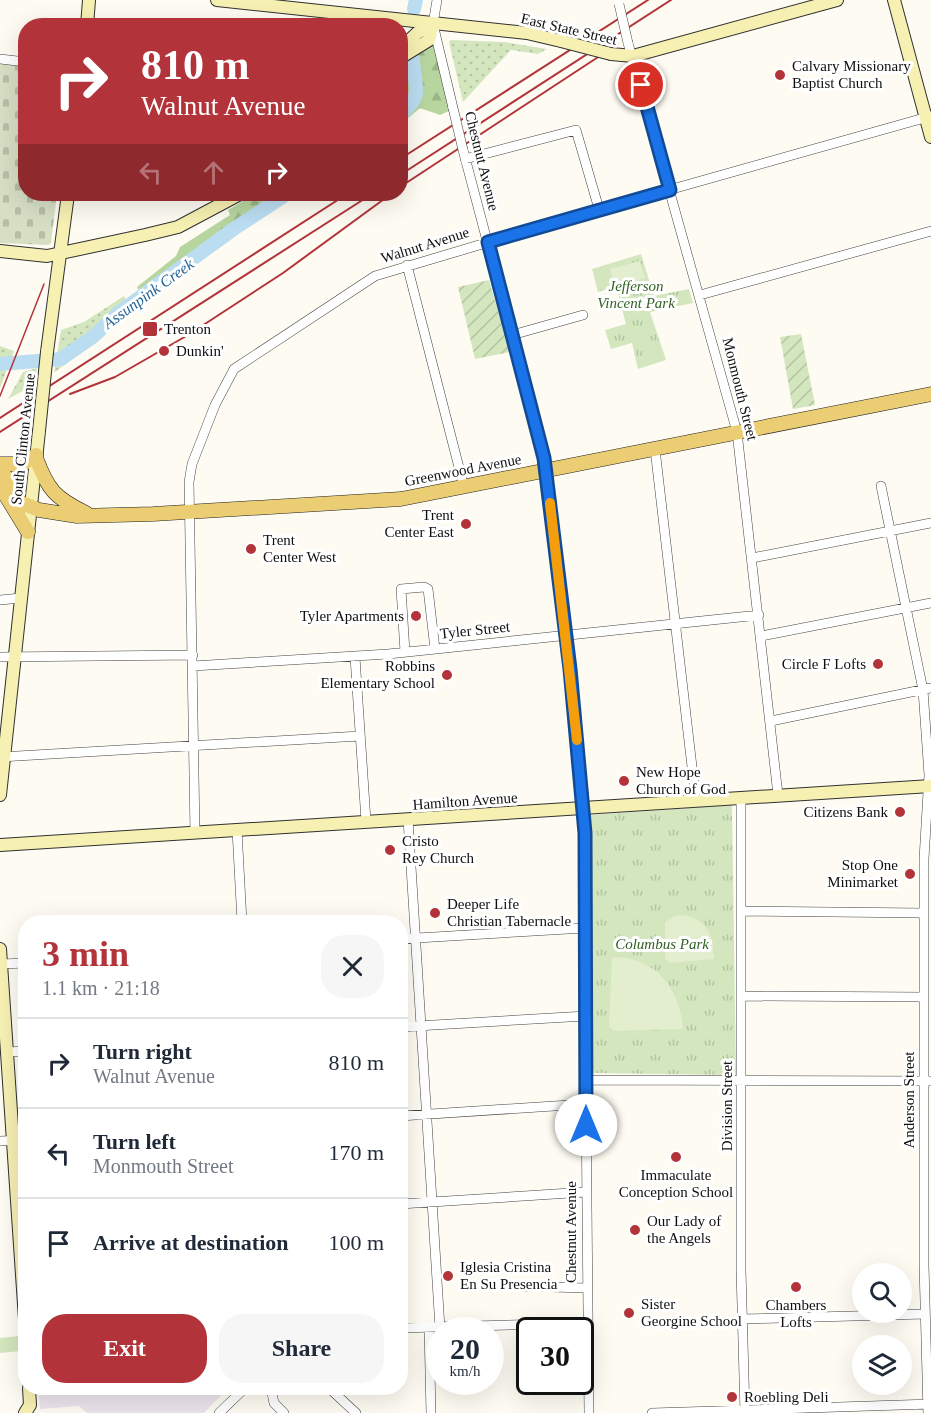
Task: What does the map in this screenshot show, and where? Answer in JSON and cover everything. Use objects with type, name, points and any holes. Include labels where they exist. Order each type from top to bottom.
[{"type":"main road","name":"Greenwood Avenue","points":[[2,489],[31,507],[60,515],[153,514],[401,499],[931,394]]},
{"type":"main road","points":[[0,464],[22,464],[36,456],[53,494],[68,505],[91,515]]},
{"type":"main road","points":[[0,468],[9,485],[31,507]]},
{"type":"main road","points":[[2,489],[28,531]]},
{"type":"street","points":[[88,18],[89,0]]},
{"type":"street","name":"East State Street","points":[[217,0],[370,18]]},
{"type":"street","points":[[408,53],[429,40],[437,0]]},
{"type":"street","name":"East State Street","points":[[408,22],[527,33],[611,54],[633,56],[837,0]]},
{"type":"street","points":[[894,0],[928,117],[931,137]]},
{"type":"street","name":"Monmouth Street","points":[[619,2],[628,43],[737,432],[778,795]]},
{"type":"street","points":[[408,41],[433,24]]},
{"type":"street","name":"Chestnut Avenue","points":[[433,24],[464,154],[546,470],[566,635],[584,808],[586,1317]]},
{"type":"street","points":[[0,59],[18,61]]},
{"type":"street","name":"Walnut Avenue","points":[[195,833],[189,482],[192,464],[227,379],[234,369],[365,281],[407,265],[928,117]]},
{"type":"street","points":[[464,154],[576,130],[599,209]]},
{"type":"street","name":"South Clinton Avenue","points":[[0,795],[2,757],[47,352],[67,201]]},
{"type":"street","points":[[0,251],[47,256],[60,254],[178,227],[227,201]]},
{"type":"street","points":[[700,296],[931,231]]},
{"type":"street","points":[[407,265],[464,487]]},
{"type":"street","points":[[512,335],[583,315]]},
{"type":"street","points":[[655,449],[696,801]]},
{"type":"street","name":"Anderson Street","points":[[882,486],[906,608],[927,689],[929,786],[924,913],[924,997],[928,1081],[925,1314],[929,1407]]},
{"type":"street","points":[[752,558],[931,522]]},
{"type":"street","points":[[405,652],[399,598],[401,589],[423,587],[428,589],[435,649]]},
{"type":"street","points":[[0,600],[21,598]]},
{"type":"street","points":[[761,636],[931,603]]},
{"type":"street","name":"Tyler Street","points":[[193,666],[355,657],[759,615]]},
{"type":"street","points":[[0,657],[193,655]]},
{"type":"street","points":[[355,657],[366,821]]},
{"type":"street","points":[[771,721],[927,689]]},
{"type":"street","points":[[2,757],[360,736]]},
{"type":"street","name":"Hamilton Avenue","points":[[0,845],[929,786]]},
{"type":"street","name":"Division Street","points":[[741,798],[742,1318],[745,1412]]},
{"type":"street","points":[[927,807],[931,822]]},
{"type":"street","points":[[408,819],[439,1317]]},
{"type":"street","points":[[237,830],[242,915]]},
{"type":"street","points":[[741,911],[924,913]]},
{"type":"street","points":[[408,938],[585,928]]},
{"type":"street","points":[[0,949],[18,1189]]},
{"type":"street","points":[[1,964],[18,963]]},
{"type":"street","points":[[741,996],[924,997]]},
{"type":"street","points":[[408,1027],[586,1016]]},
{"type":"street","points":[[7,1052],[18,1051]]},
{"type":"street","points":[[586,1080],[928,1081]]},
{"type":"street","points":[[408,1115],[585,1104]]},
{"type":"street","points":[[408,1204],[586,1192]]},
{"type":"street","points":[[486,1286],[586,1288]]},
{"type":"street","points":[[742,1318],[925,1314]]},
{"type":"street","points":[[408,1328],[426,1328]]},
{"type":"street","points":[[25,1413],[30,1405],[29,1395]]},
{"type":"street","points":[[219,1413],[238,1395]]},
{"type":"street","points":[[272,1395],[274,1403],[284,1413]]},
{"type":"street","points":[[337,1395],[356,1413]]},
{"type":"street","points":[[431,1395],[431,1413]]},
{"type":"street","name":"Chestnut Avenue","points":[[588,1395],[589,1413]]},
{"type":"street","points":[[652,1413],[929,1407]]},
{"type":"shaded area","points":[[39,1395],[221,1395],[204,1413],[87,1413],[79,1406],[40,1409]]},
{"type":"green space","points":[[434,40],[451,110],[440,115],[420,108],[408,118],[408,61]]},
{"type":"green space","points":[[451,40],[504,42],[547,49],[538,54],[511,50],[463,102],[449,42]]},
{"type":"green space","points":[[0,59],[18,61],[18,201],[56,201],[51,243],[48,245],[0,243]]},
{"type":"green space","points":[[243,201],[285,201],[225,239],[145,300],[137,287],[176,256],[180,247],[230,215],[228,210]]},
{"type":"green space","name":"Jefferson Vincent Park","points":[[641,254],[654,296],[689,289],[693,303],[650,312],[666,360],[638,369],[632,343],[611,349],[605,330],[626,324],[616,286],[598,292],[592,269]]},
{"type":"green space","points":[[640,261],[645,278],[615,287],[610,269]]},
{"type":"green space","points":[[489,280],[510,352],[475,359],[458,287]]},
{"type":"green space","points":[[124,296],[132,310],[54,373],[61,330],[84,322]]},
{"type":"green space","points":[[801,334],[815,405],[793,409],[780,337]]},
{"type":"green space","points":[[0,346],[14,351],[0,388]]},
{"type":"green space","points":[[37,368],[35,384],[8,399],[23,372]]},
{"type":"green space","name":"Columbus Park","points":[[732,805],[736,1075],[590,1073],[590,815]]},
{"type":"green space","points":[[677,915],[694,918],[701,922],[710,934],[714,959],[670,963],[665,958],[665,922]]},
{"type":"green space","points":[[612,957],[641,962],[663,978],[677,1000],[683,1029],[614,1031],[609,1026]]},
{"type":"green space","points":[[18,1336],[18,1351],[0,1353],[0,1338]]},
{"type":"waterway","name":"Assunpink Creek","points":[[414,9],[416,0]]},
{"type":"waterway","name":"Assunpink Creek","points":[[408,108],[413,102],[416,90],[413,60]]},
{"type":"waterway","name":"Assunpink Creek","points":[[0,364],[61,359],[94,336],[117,314],[235,228],[276,201]]},
{"type":"tram line","points":[[0,396],[44,284]]},
{"type":"railway","points":[[408,154],[648,0]]},
{"type":"railway","points":[[408,170],[671,0]]},
{"type":"railway","points":[[408,182],[618,44]]},
{"type":"railway","points":[[0,418],[336,201]]},
{"type":"railway","points":[[0,432],[361,201]]},
{"type":"railway","points":[[70,394],[115,377],[188,335],[283,273],[381,201]]},
{"type":"slow traffic","points":[[550,503],[577,740]]},
{"type":"place","name":"Calvary Missionary Baptist Church","points":[[780,75]]},
{"type":"place","name":"Trenton","points":[[150,329]]},
{"type":"place","name":"Dunkin'","points":[[164,351]]},
{"type":"place","name":"Trent Center East","points":[[466,524]]},
{"type":"place","name":"Trent Center West","points":[[251,549]]},
{"type":"place","name":"Tyler Apartments","points":[[416,616]]},
{"type":"place","name":"Circle F Lofts","points":[[878,664]]},
{"type":"place","name":"Robbins Elementary School","points":[[447,675]]},
{"type":"place","name":"New Hope Church of God","points":[[624,781]]},
{"type":"place","name":"Citizens Bank","points":[[900,812]]},
{"type":"place","name":"Cristo Rey Church","points":[[390,850]]},
{"type":"place","name":"Stop One Minimarket","points":[[910,874]]},
{"type":"place","name":"Deeper Life Christian Tabernacle","points":[[435,913]]},
{"type":"place","name":"Immaculate Conception School","points":[[676,1157]]},
{"type":"place","name":"Our Lady of the Angels","points":[[635,1230]]},
{"type":"place","name":"Iglesia Cristina En Su Presencia","points":[[448,1276]]},
{"type":"place","name":"Chambers Lofts","points":[[796,1287]]},
{"type":"place","name":"Sister Georgine School","points":[[629,1313]]},
{"type":"place","name":"Roebling Deli","points":[[732,1397]]},
{"type":"route","points":[[586,1125],[585,833],[570,669],[544,458],[488,242],[670,190],[641,85]]}]
